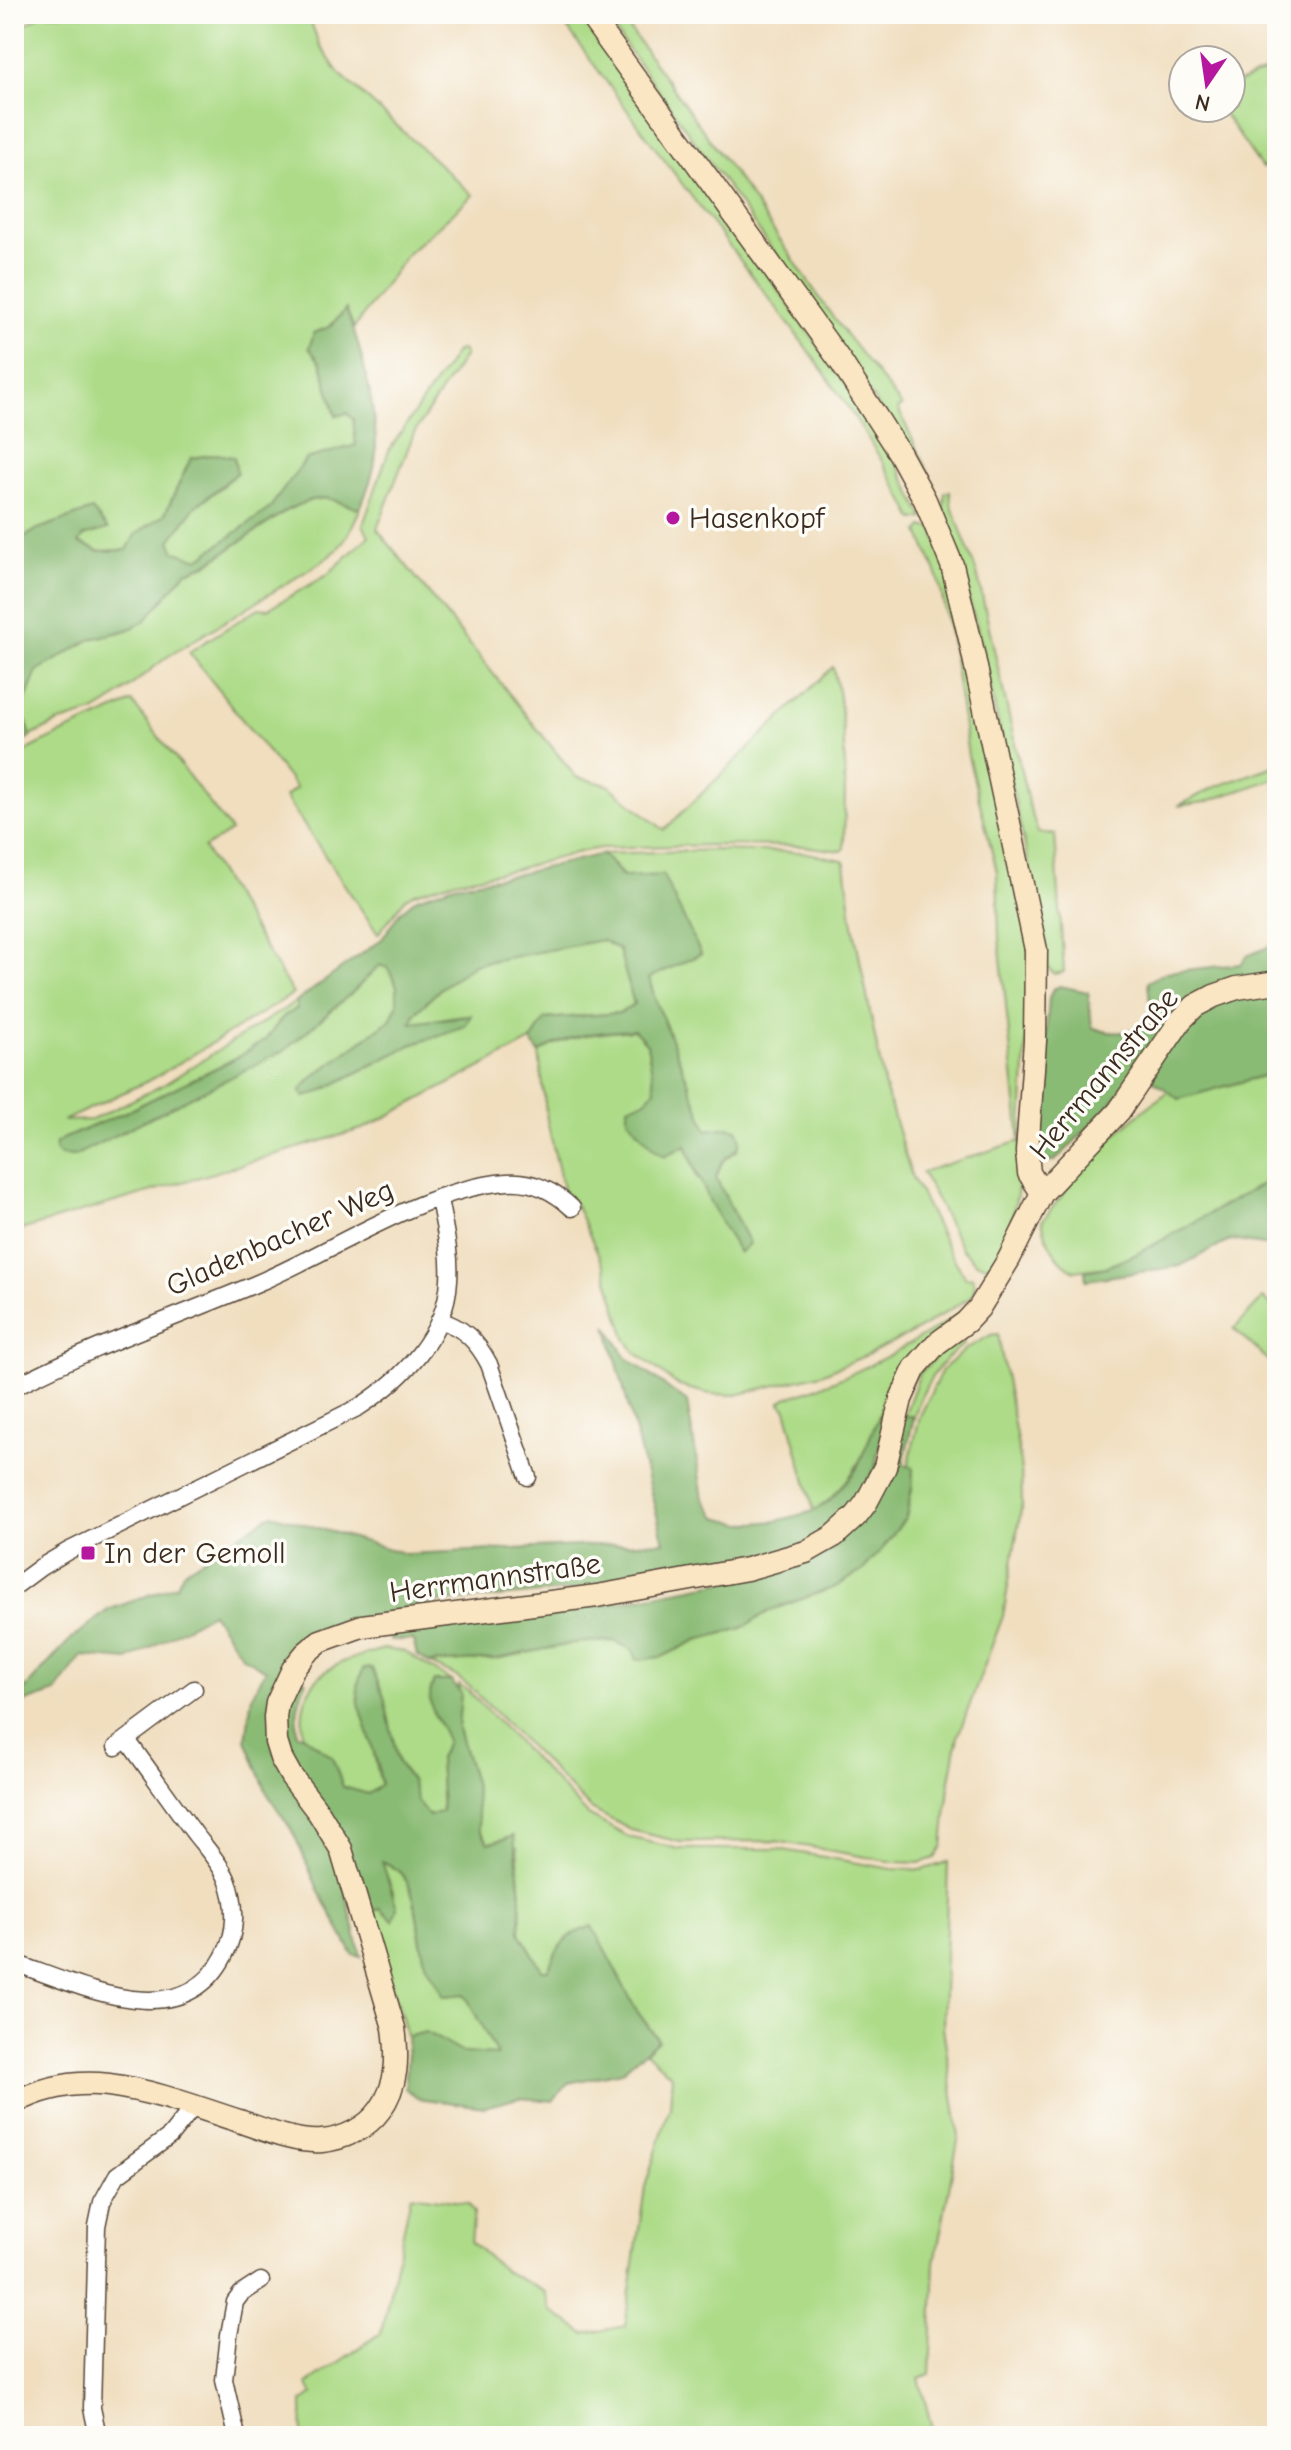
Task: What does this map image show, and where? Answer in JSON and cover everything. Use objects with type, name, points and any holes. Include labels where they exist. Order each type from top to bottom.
[{"type":"street","points":[[589,14],[841,362],[900,454],[925,500],[952,565],[1036,950],[1035,1041],[1027,1152],[1029,1173],[1042,1193]]},
{"type":"street","name":"Herrmannstraße","points":[[14,2103],[53,2088],[95,2084],[140,2091],[287,2136],[314,2141],[334,2139],[357,2130],[373,2119],[388,2097],[395,2079],[397,2058],[394,2028],[348,1868],[330,1829],[286,1767],[276,1742],[277,1703],[293,1669],[320,1641],[362,1626],[597,1596],[747,1569],[781,1561],[821,1545],[843,1529],[866,1503],[885,1467],[901,1399],[915,1368],[936,1344],[979,1308],[1009,1259],[1042,1193],[1119,1111],[1181,1020],[1195,1006],[1214,996],[1237,988],[1277,982]]},
{"type":"street","name":"Gladenbacher Weg","points":[[14,1387],[117,1340],[261,1281],[388,1218],[473,1187],[510,1181],[547,1189],[572,1208]]},
{"type":"street","points":[[14,1587],[68,1551],[359,1407],[400,1377],[419,1355],[446,1302],[450,1276],[439,1199]]},
{"type":"street","points":[[439,1320],[461,1328],[482,1350],[528,1477]]},
{"type":"street","points":[[14,1963],[119,1997],[147,2001],[169,1999],[191,1990],[215,1971],[232,1938],[234,1909],[225,1875],[121,1744],[194,1689]]},
{"type":"street","points":[[98,2436],[92,2408],[97,2226],[102,2202],[117,2175],[170,2136],[194,2106]]},
{"type":"street","points":[[237,2436],[224,2380],[229,2335],[235,2302],[241,2294],[261,2281]]},
{"type":"green space","points":[[43,14],[308,14],[319,44],[338,72],[473,195],[408,253],[354,328],[346,309],[309,348],[321,363],[336,416],[347,413],[354,419],[356,446],[306,459],[269,509],[199,559],[175,552],[170,541],[195,507],[223,486],[191,458],[165,514],[135,535],[127,550],[98,551],[78,542],[84,536],[38,529],[14,544],[14,31]]},
{"type":"green space","points":[[557,14],[582,14],[883,436],[924,518],[914,520],[851,411]]},
{"type":"green space","points":[[603,14],[619,14],[834,319],[902,406],[898,409],[930,476],[927,484],[826,324]]},
{"type":"green space","points":[[1277,67],[1277,162],[1262,168],[1231,124],[1247,124],[1247,79]]},
{"type":"green space","points":[[346,309],[367,378],[375,433],[374,465],[360,509],[327,498],[311,500],[289,509],[205,565],[186,572],[145,621],[128,630],[91,639],[37,671],[24,704],[24,716],[31,736],[14,747],[14,544],[38,529],[92,510],[108,529],[84,536],[79,543],[98,551],[127,550],[135,535],[165,514],[191,458],[217,454],[234,457],[237,473],[195,507],[170,541],[175,552],[199,559],[269,509],[306,459],[356,445],[353,419],[347,413],[336,416],[321,363],[309,348],[314,333],[331,326]]},
{"type":"green space","points":[[462,350],[465,355],[414,433],[377,529],[576,777],[608,785],[664,830],[833,667],[841,712],[844,757],[842,851],[801,846],[713,845],[583,851],[415,893],[406,898],[378,934],[285,797],[296,788],[189,652],[259,608],[268,609],[327,575],[369,536],[363,525],[389,450],[457,351]]},
{"type":"green space","points":[[950,491],[951,504],[977,573],[1028,802],[1038,833],[1055,834],[1064,972],[1054,974],[1047,967],[1043,930],[977,627],[943,514],[945,493]]},
{"type":"green space","points":[[327,498],[360,509],[337,550],[167,657],[109,703],[94,712],[57,723],[31,736],[24,716],[24,704],[37,671],[91,639],[128,630],[145,621],[186,572],[206,565],[289,509],[311,500]]},
{"type":"green space","points":[[923,527],[932,527],[950,574],[1031,951],[1019,1183],[1010,1226],[991,1266],[976,1263],[962,1249],[922,1172],[1020,1141],[999,938],[997,872],[968,756],[951,638],[938,577],[919,532]]},
{"type":"green space","points":[[132,702],[231,831],[204,848],[293,994],[154,1078],[63,1121],[92,1120],[163,1085],[297,1001],[297,1009],[284,1016],[265,1040],[236,1058],[65,1138],[197,1093],[285,1050],[355,990],[379,965],[388,968],[397,986],[397,1005],[390,1020],[314,1076],[305,1097],[411,1045],[465,1026],[470,1015],[411,1024],[416,1012],[441,988],[474,964],[602,940],[619,950],[634,1004],[620,1013],[545,1019],[531,1041],[365,1128],[14,1232],[14,758]]},
{"type":"green space","points":[[1277,765],[1277,778],[1205,802],[1178,806],[1215,787]]},
{"type":"green space","points":[[714,850],[802,852],[845,863],[852,919],[884,1084],[911,1175],[950,1253],[966,1278],[972,1277],[975,1285],[972,1296],[914,1332],[867,1355],[821,1374],[736,1395],[710,1394],[679,1386],[635,1352],[626,1338],[604,1266],[576,1206],[564,1193],[547,1120],[539,1053],[572,1038],[634,1030],[647,1044],[656,1089],[628,1119],[665,1155],[686,1145],[697,1177],[749,1244],[716,1178],[722,1162],[738,1150],[707,1130],[649,978],[701,954],[602,854]]},
{"type":"green space","points":[[602,854],[623,877],[663,875],[701,954],[649,978],[707,1130],[729,1127],[737,1129],[740,1136],[739,1146],[721,1164],[716,1178],[749,1244],[739,1253],[710,1201],[686,1145],[665,1156],[653,1148],[628,1119],[628,1106],[645,1101],[655,1089],[647,1044],[634,1030],[572,1038],[539,1053],[531,1041],[545,1019],[620,1013],[634,1004],[619,950],[602,940],[474,964],[441,988],[416,1012],[411,1023],[471,1015],[465,1026],[411,1045],[305,1097],[300,1091],[314,1076],[390,1020],[397,1005],[397,986],[388,968],[379,965],[355,990],[285,1050],[74,1156],[60,1155],[55,1151],[56,1143],[65,1138],[126,1112],[236,1058],[265,1040],[284,1016],[297,1009],[297,1001],[382,939],[400,912],[417,898],[455,885]]},
{"type":"green space","points":[[1277,943],[1277,1072],[1179,1099],[1138,1070],[1105,1110],[1055,1161],[1042,1161],[1037,1150],[1049,998],[1053,989],[1060,986],[1088,992],[1092,1027],[1114,1033],[1129,1031],[1152,1024],[1148,982],[1166,972],[1241,964],[1247,956]]},
{"type":"green space","points":[[1277,1072],[1277,1176],[1137,1254],[1106,1267],[1075,1271],[1057,1256],[1042,1221],[1096,1152],[1135,1117],[1169,1091],[1179,1099]]},
{"type":"green space","points":[[1277,1176],[1277,1247],[1231,1240],[1180,1266],[1086,1280],[1085,1271],[1106,1267],[1137,1254]]},
{"type":"green space","points":[[1263,1298],[1277,1311],[1277,1368],[1234,1329]]},
{"type":"green space","points":[[969,1307],[890,1408],[882,1409],[871,1438],[848,1479],[814,1511],[786,1409],[780,1403],[881,1360]]},
{"type":"green space","points":[[607,1325],[626,1357],[687,1402],[703,1498],[717,1517],[743,1524],[777,1521],[814,1511],[829,1501],[856,1470],[882,1409],[888,1406],[875,1468],[847,1514],[814,1541],[781,1555],[585,1589],[410,1607],[329,1629],[270,1701],[320,1830],[340,1869],[361,1957],[353,1955],[318,1889],[293,1832],[267,1793],[246,1740],[252,1695],[266,1670],[243,1657],[212,1613],[128,1660],[82,1656],[56,1692],[14,1706],[14,1692],[25,1689],[68,1642],[108,1610],[177,1585],[183,1572],[272,1514],[406,1554],[664,1542]]},
{"type":"green space","points":[[998,1334],[1021,1464],[1022,1504],[1003,1616],[958,1736],[943,1846],[935,1858],[919,1863],[894,1862],[776,1841],[680,1842],[631,1830],[591,1809],[469,1686],[429,1663],[496,1659],[580,1642],[614,1641],[633,1650],[662,1657],[697,1640],[742,1628],[771,1610],[835,1587],[862,1571],[906,1517],[913,1467],[908,1466],[920,1416],[942,1370],[966,1349]]},
{"type":"green space","points":[[958,1335],[964,1344],[931,1378],[913,1421],[912,1416],[904,1416],[920,1373]]},
{"type":"green space","points":[[904,1416],[912,1416],[913,1421],[903,1464],[913,1467],[912,1488],[906,1517],[883,1548],[862,1571],[835,1587],[771,1610],[742,1628],[697,1640],[662,1657],[637,1660],[633,1650],[614,1641],[580,1642],[496,1659],[429,1663],[417,1655],[413,1640],[390,1640],[391,1628],[598,1606],[780,1571],[835,1546]]},
{"type":"green space","points":[[384,1649],[405,1652],[451,1681],[434,1681],[432,1711],[444,1729],[447,1742],[439,1758],[442,1811],[428,1816],[417,1801],[411,1780],[398,1762],[384,1697],[372,1668],[370,1736],[381,1786],[368,1794],[343,1787],[332,1757],[303,1735],[306,1697],[313,1684],[335,1666]]},
{"type":"green space","points":[[372,1668],[384,1697],[398,1762],[411,1781],[417,1801],[429,1816],[442,1811],[439,1758],[447,1742],[431,1705],[431,1690],[434,1681],[451,1681],[461,1693],[458,1729],[474,1782],[479,1829],[489,1843],[514,1836],[521,1895],[520,1933],[542,1970],[548,1970],[564,1942],[592,1926],[637,2011],[658,2040],[621,2072],[568,2083],[553,2101],[519,2098],[484,2107],[417,2098],[405,2088],[406,2037],[426,2032],[463,2053],[497,2055],[465,1994],[444,1996],[430,1971],[422,1949],[415,1904],[405,1879],[382,1861],[397,1908],[393,1921],[380,1908],[373,1911],[361,1900],[282,1744],[288,1696],[297,1677],[306,1681],[298,1707],[297,1734],[303,1735],[332,1757],[343,1787],[368,1794],[381,1785],[357,1686],[363,1669]]},
{"type":"green space","points":[[459,1685],[588,1815],[628,1837],[679,1849],[778,1849],[892,1869],[921,1870],[948,1862],[943,2027],[959,2136],[935,2262],[930,2374],[919,2378],[934,2436],[515,2436],[493,2430],[489,2436],[303,2436],[302,2402],[313,2394],[307,2384],[381,2333],[411,2195],[468,2203],[474,2212],[471,2242],[504,2271],[545,2292],[550,2310],[585,2334],[625,2326],[645,2187],[670,2107],[672,2076],[646,2052],[658,2039],[637,2011],[615,1972],[542,1970],[520,1933],[517,1847],[489,1843],[479,1829],[474,1782],[458,1729]]},
{"type":"green space","points":[[381,1861],[395,1868],[411,1890],[426,1962],[444,1996],[465,1994],[498,2056],[463,2053],[426,2032],[406,2037],[374,1927],[373,1911],[394,1894]]},
{"type":"place","name":"Hasenkopf","points":[[673,518]]},
{"type":"place","name":"In der Gemoll","points":[[88,1553]]}]
